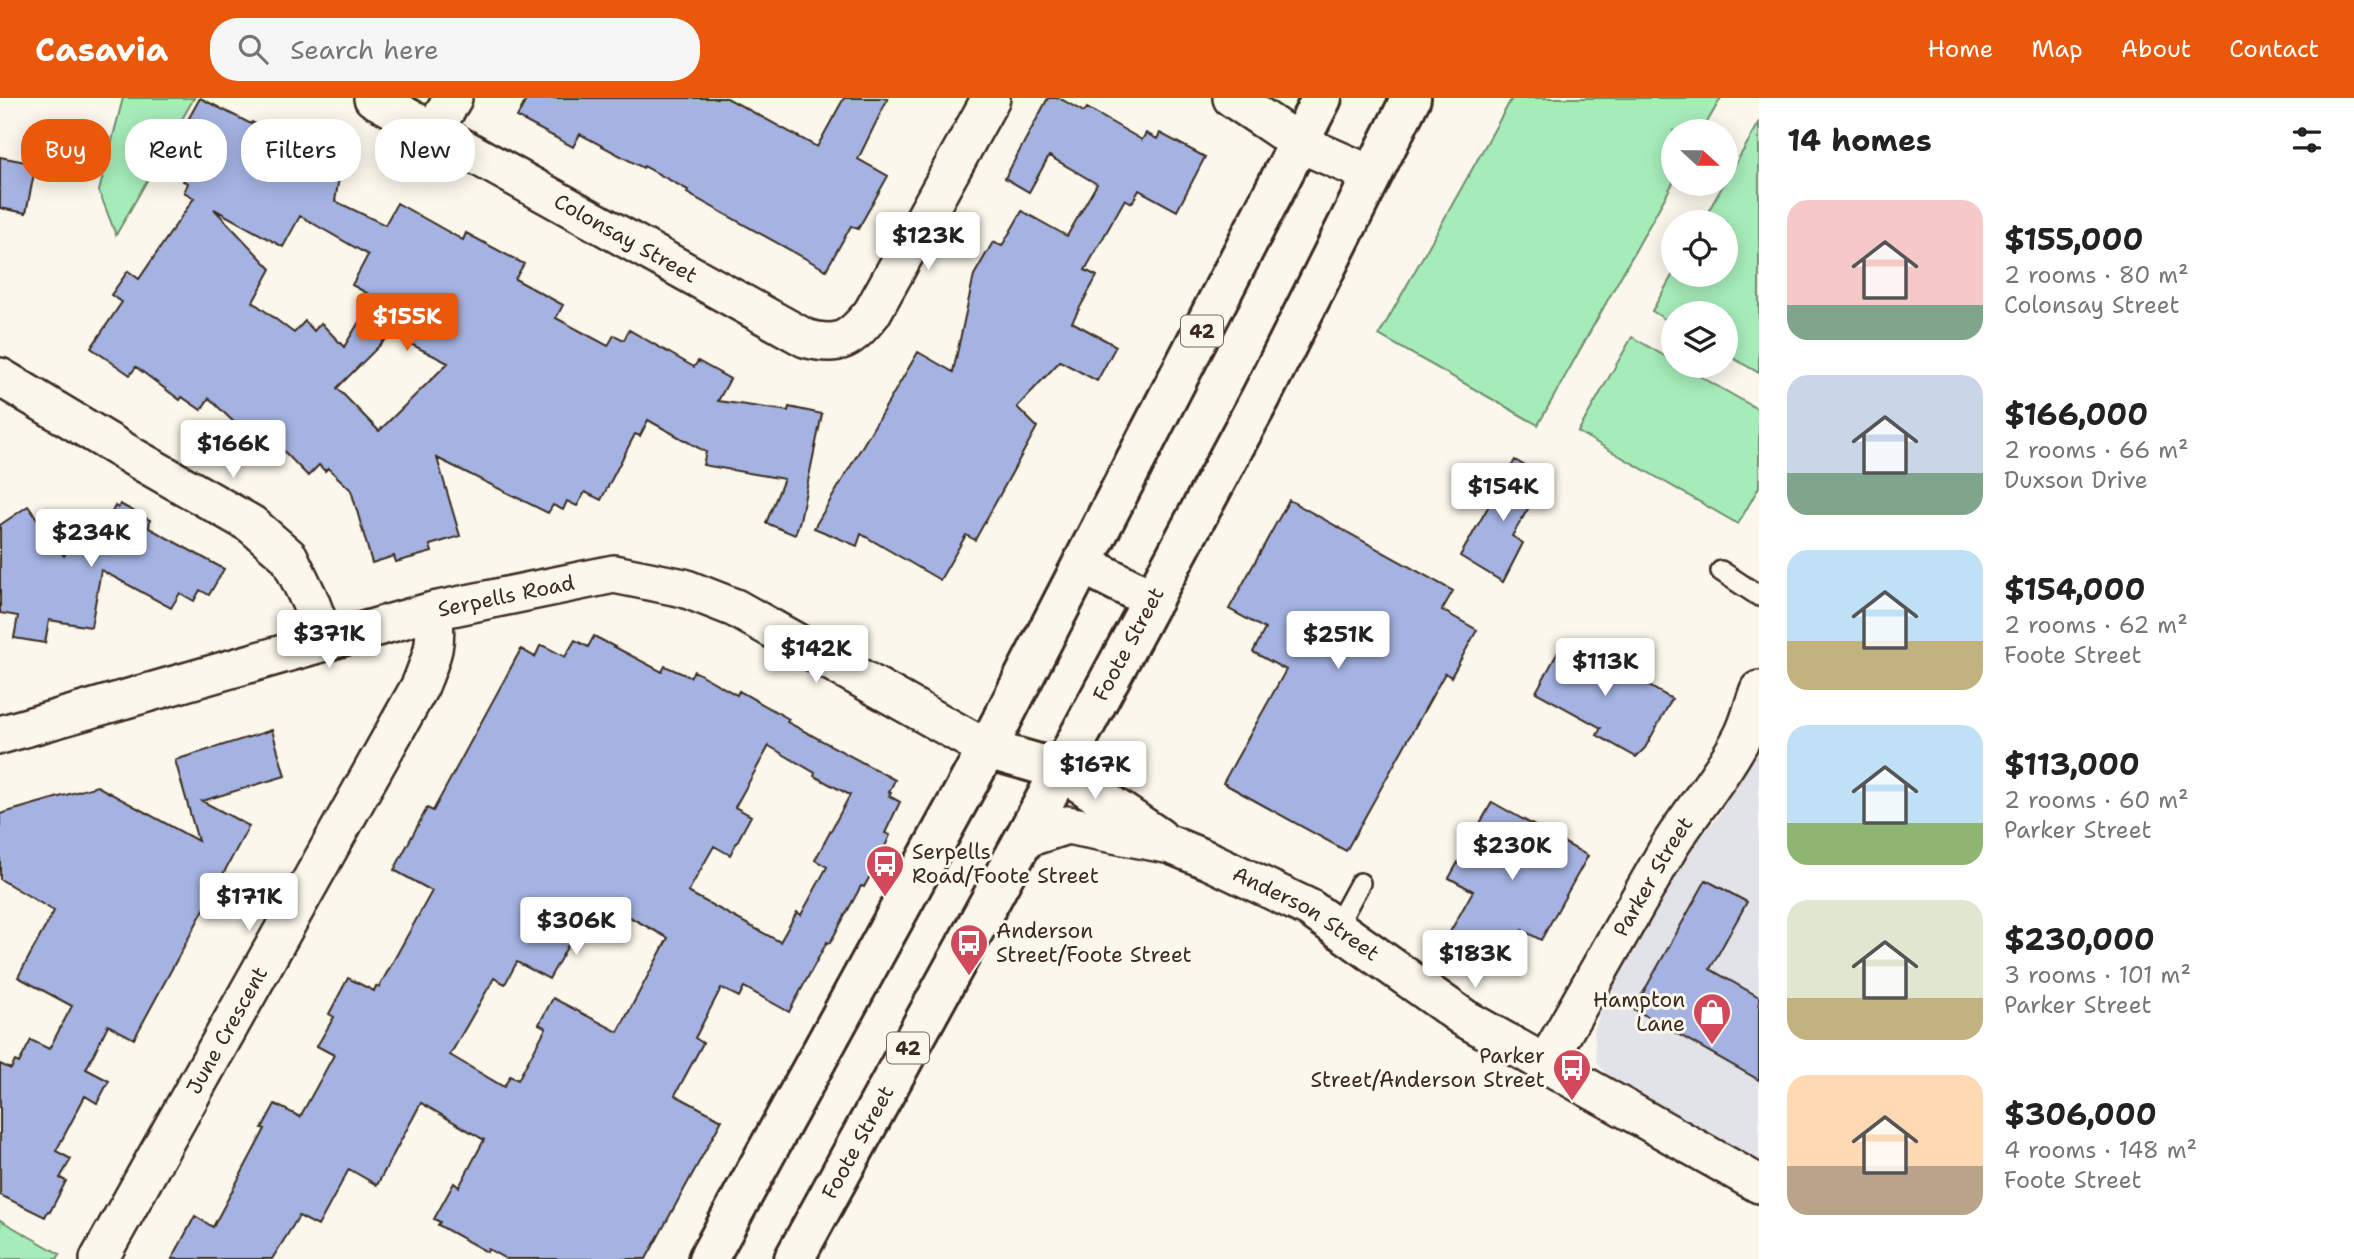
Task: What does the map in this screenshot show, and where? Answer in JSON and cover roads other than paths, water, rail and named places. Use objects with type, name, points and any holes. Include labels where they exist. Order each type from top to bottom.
[{"type":"main road","name":"42","points":[[718,1255],[987,749],[1322,98]]},
{"type":"main road","name":"Foote Street","points":[[794,1259],[1024,839],[1261,397],[1411,98]]},
{"type":"main road","points":[[1083,564],[1153,600]]},
{"type":"main road","points":[[987,749],[1060,770]]},
{"type":"street","name":"Colonsay Street","points":[[373,98],[410,119]]},
{"type":"street","points":[[441,119],[453,98]]},
{"type":"street","name":"Colonsay Street","points":[[475,155],[805,338],[824,344],[843,341],[865,321],[991,98]]},
{"type":"street","points":[[1231,98],[1299,143],[1372,175]]},
{"type":"street","points":[[0,377],[251,524],[289,557],[325,641]]},
{"type":"street","name":"Serpells Road","points":[[0,735],[433,611],[614,574],[684,588],[735,608],[987,749]]},
{"type":"street","name":"June Crescent","points":[[99,1259],[420,686],[436,634],[433,611]]},
{"type":"street","name":"Parker Street","points":[[1546,1063],[1669,847],[1721,773],[1742,737],[1759,690]]},
{"type":"street","name":"Anderson Street","points":[[1060,770],[1171,845]]},
{"type":"street","name":"Anderson Street","points":[[1024,839],[1066,825],[1171,845],[1210,861],[1308,908],[1464,1018],[1759,1184]]},
{"type":"lane","points":[[1721,571],[1759,596]]},
{"type":"lane","points":[[1336,927],[1360,883]]},
{"type":"place","name":"Serpells Road/Foote Street","points":[[885,898]]},
{"type":"place","name":"Anderson Street/Foote Street","points":[[969,977]]},
{"type":"place","name":"Hampton Lane","points":[[1712,1046]]},
{"type":"place","name":"Parker Street/Anderson Street","points":[[1572,1102]]}]
